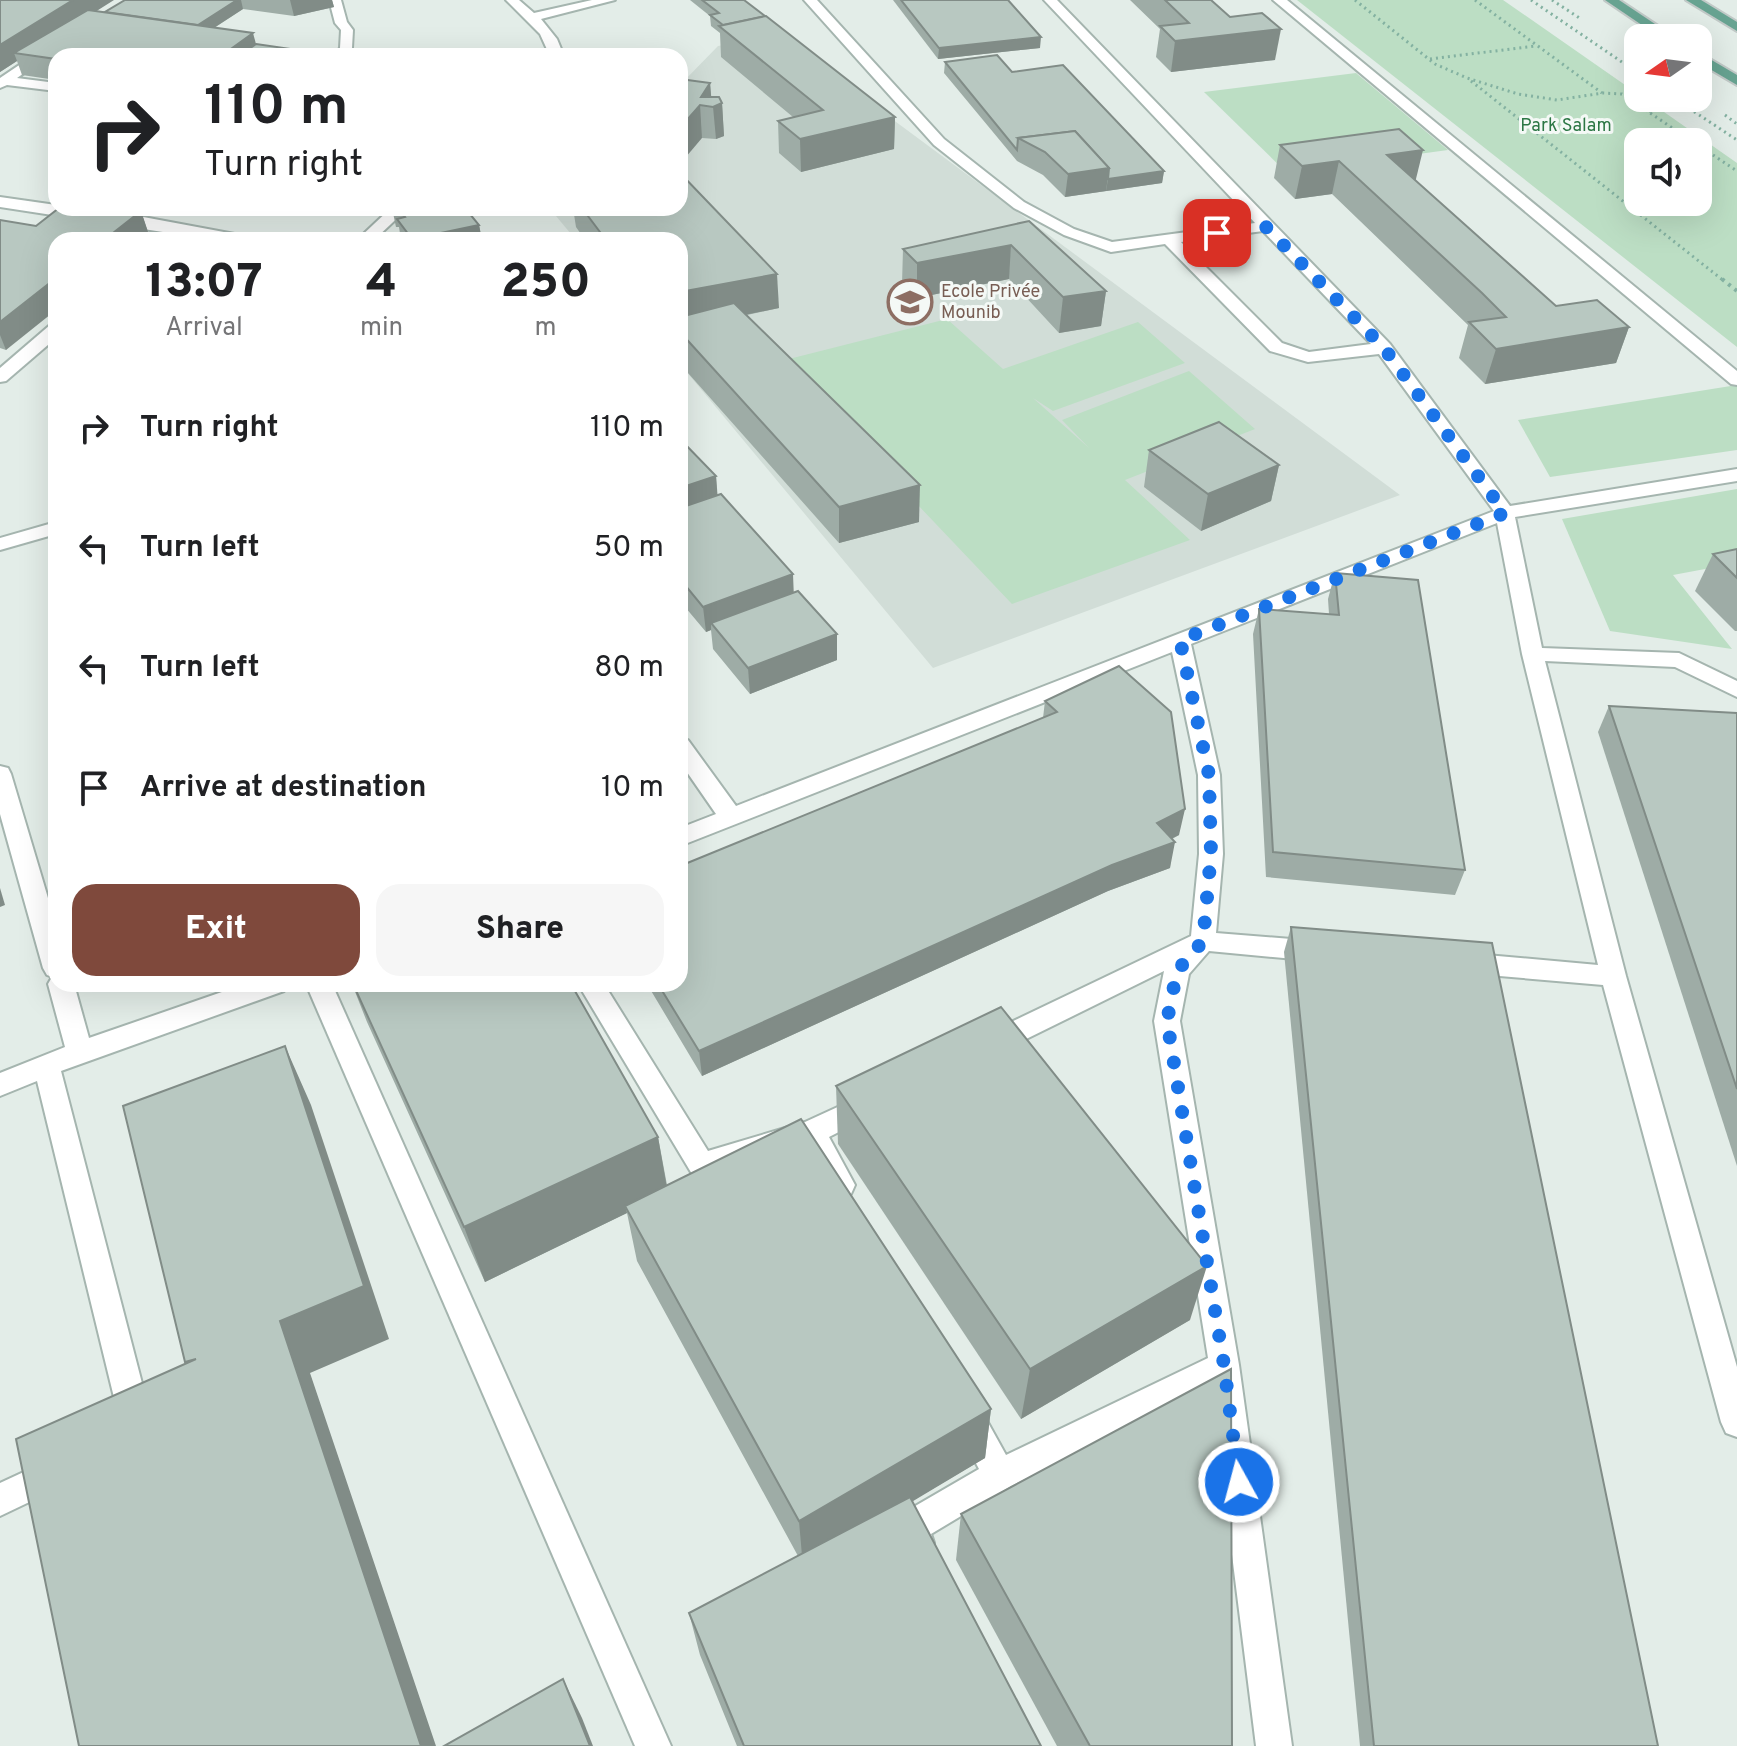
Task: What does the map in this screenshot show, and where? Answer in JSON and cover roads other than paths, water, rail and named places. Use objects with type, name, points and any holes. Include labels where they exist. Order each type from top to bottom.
[{"type":"main road","points":[[1611,0],[1648,24]]},
{"type":"main road","points":[[1692,0],[1737,27]]},
{"type":"main road","points":[[1712,65],[1737,81]]},
{"type":"street","points":[[335,0],[341,23],[347,30],[346,48]]},
{"type":"street","points":[[512,0],[553,40],[555,48]]},
{"type":"street","points":[[531,17],[609,0]]},
{"type":"street","points":[[810,0],[939,142],[1019,205],[1069,232],[1103,245],[1128,246],[1265,226]]},
{"type":"street","points":[[1050,0],[1384,348],[1505,513],[1533,654],[1613,976],[1737,1422]]},
{"type":"street","points":[[1279,0],[1737,380]]},
{"type":"street","points":[[53,48],[65,40]]},
{"type":"street","points":[[2,82],[48,51]]},
{"type":"street","points":[[2,82],[48,86]]},
{"type":"street","points":[[4,207],[48,212]]},
{"type":"street","points":[[90,216],[204,232]]},
{"type":"street","points":[[138,221],[144,216]]},
{"type":"street","points":[[374,232],[391,216]]},
{"type":"street","points":[[186,232],[190,229]]},
{"type":"street","points":[[1170,240],[1276,347],[1308,357],[1384,348]]},
{"type":"street","points":[[0,377],[48,336]]},
{"type":"street","points":[[688,834],[1505,513],[1737,475]]},
{"type":"street","points":[[0,544],[48,530]]},
{"type":"street","points":[[1180,640],[1209,775],[1211,854],[1203,941],[1177,971],[1167,1021],[1224,1365],[1274,1746]]},
{"type":"street","points":[[1533,654],[1679,660],[1737,690]]},
{"type":"street","points":[[688,756],[732,818]]},
{"type":"street","points":[[0,774],[48,940]]},
{"type":"street","points":[[965,1057],[1203,941],[1345,953]]},
{"type":"street","points":[[1440,961],[1613,976]]},
{"type":"street","points":[[63,992],[80,1052]]},
{"type":"street","points":[[0,1085],[80,1052],[252,992]]},
{"type":"street","points":[[323,992],[653,1746]]},
{"type":"street","points":[[596,992],[702,1165],[812,1132],[896,1091]]},
{"type":"street","points":[[47,1067],[139,1434],[125,1441]]},
{"type":"street","points":[[812,1132],[857,1214]]},
{"type":"street","points":[[932,1569],[910,1528],[1000,1475],[1224,1365]]},
{"type":"street","points":[[955,1393],[1000,1475]]},
{"type":"street","points":[[0,1500],[83,1461]]},
{"type":"place","name":"Ecole Privée Mounib","points":[[910,302]]},
{"type":"park label","name":"Park Salam","points":[[1566,126]]}]
